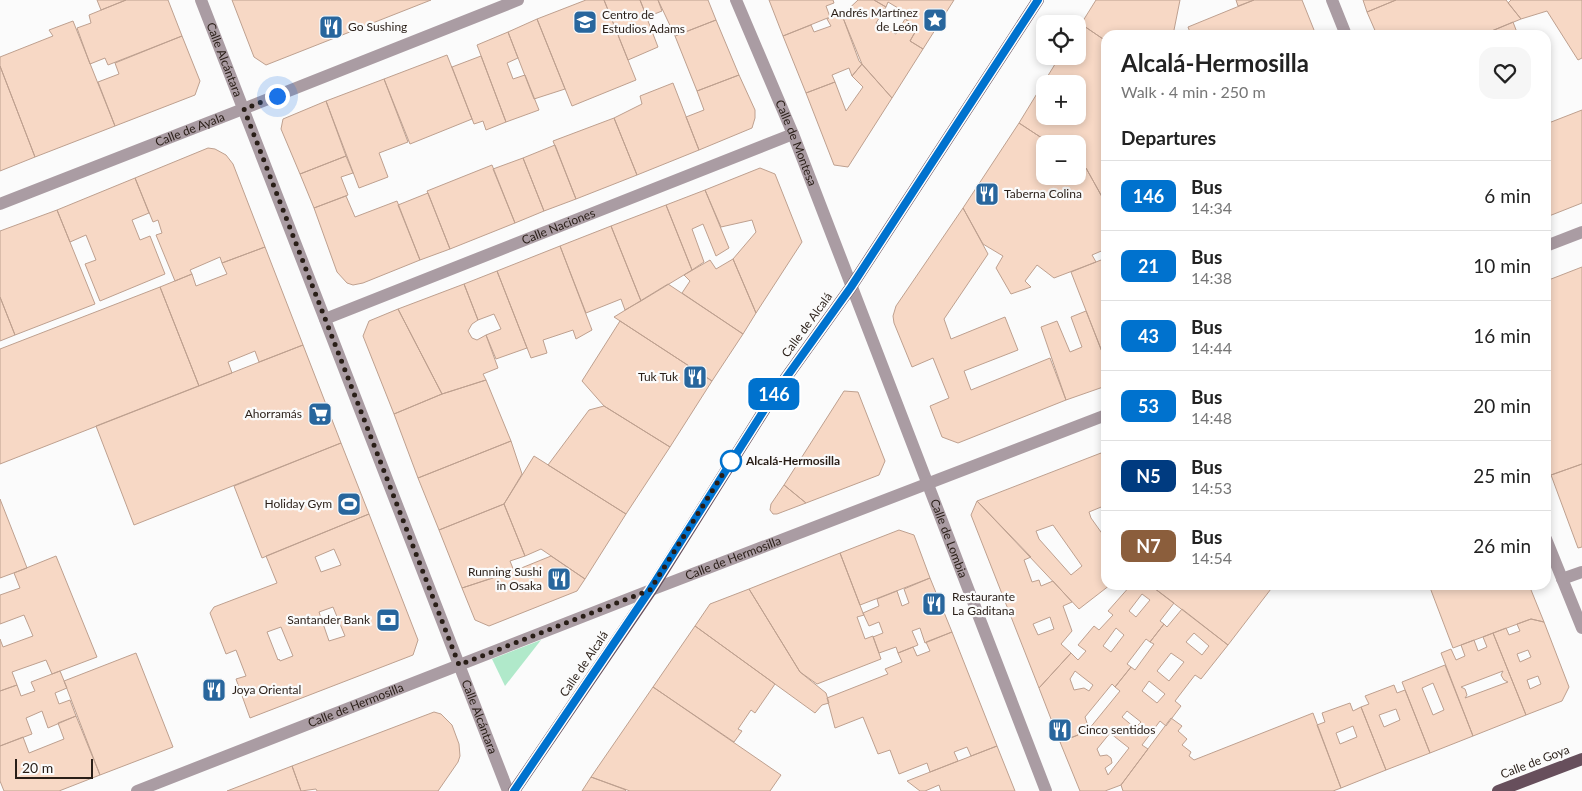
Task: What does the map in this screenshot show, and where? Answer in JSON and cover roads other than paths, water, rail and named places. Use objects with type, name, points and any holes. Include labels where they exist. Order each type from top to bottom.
[{"type":"main road","name":"Calle de Alcalá","points":[[514,791],[650,590],[773,396],[851,287],[1038,0]]},
{"type":"main road","name":"Calle de Goya","points":[[1498,791],[1582,759]]},
{"type":"street","name":"Calle Alcántara","points":[[201,0],[508,791]]},
{"type":"street","name":"Calle de Ayala","points":[[0,204],[518,0]]},
{"type":"street","name":"Calle de Montesa","points":[[736,0],[793,134],[851,287]]},
{"type":"street","points":[[1332,0],[1344,30]]},
{"type":"street","name":"Calle Naciones","points":[[325,319],[793,134]]},
{"type":"street","points":[[1551,244],[1582,232]]},
{"type":"street","name":"Calle de Lombia","points":[[851,287],[1046,791]]},
{"type":"street","name":"Calle de Hermosilla","points":[[137,791],[650,590],[1101,417]]},
{"type":"street","points":[[1551,552],[1582,628]]},
{"type":"street","points":[[1562,579],[1582,572]]},
{"type":"place","name":"Andrés Martínez de León","points":[[935,20]]},
{"type":"place","name":"Centro de Estudios Adams","points":[[585,22]]},
{"type":"place","name":"Go Sushing","points":[[331,27]]},
{"type":"place","name":"Taberna Colina","points":[[987,194]]},
{"type":"place","name":"Tuk Tuk","points":[[695,377]]},
{"type":"place","name":"Ahorramás","points":[[320,414]]},
{"type":"place","name":"Alcalá-Hermosilla","points":[[731,461]]},
{"type":"place","name":"Holiday Gym","points":[[349,504]]},
{"type":"place","name":"Running Sushi in Osaka","points":[[559,579]]},
{"type":"place","name":"Restaurante La Gaditana","points":[[934,604]]},
{"type":"place","name":"Santander Bank","points":[[388,620]]},
{"type":"place","name":"Joya Oriental","points":[[214,690]]},
{"type":"place","name":"Cinco sentidos","points":[[1060,730]]}]
